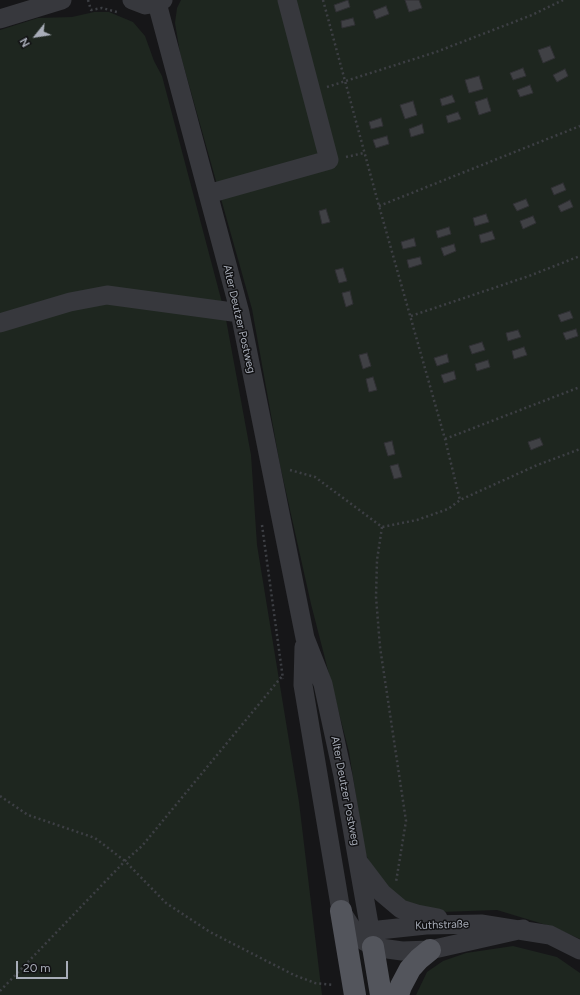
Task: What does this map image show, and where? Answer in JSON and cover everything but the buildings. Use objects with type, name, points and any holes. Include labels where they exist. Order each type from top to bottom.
[{"type":"main road","points":[[341,911],[347,986]]},
{"type":"main road","points":[[347,986],[369,941]]},
{"type":"main road","points":[[369,941],[381,995]]},
{"type":"main road","points":[[398,995],[410,969],[419,958],[430,950]]},
{"type":"street","points":[[0,19],[62,0]]},
{"type":"street","name":"Alter Deutzer Postweg","points":[[132,0],[145,5],[160,2],[208,194],[240,313],[305,638],[323,684],[343,776],[358,862],[369,941]]},
{"type":"street","points":[[208,194],[329,160],[288,0]]},
{"type":"street","points":[[0,323],[70,302],[107,295],[240,313]]},
{"type":"street","name":"Alter Deutzer Postweg","points":[[305,638],[303,685],[341,911]]},
{"type":"street","points":[[358,862],[382,893],[401,909],[417,914],[481,924]]},
{"type":"street","points":[[341,911],[357,936],[369,941]]},
{"type":"street","name":"Kuthstraße","points":[[523,929],[430,950],[402,951],[369,941],[379,930],[426,925],[481,924],[523,929],[550,935],[580,950]]},
{"type":"path","points":[[323,0],[379,206],[445,439],[460,500]]},
{"type":"path","points":[[345,82],[436,52],[532,15],[563,0]]},
{"type":"path","points":[[379,206],[580,126]]},
{"type":"path","points":[[411,316],[580,256]]},
{"type":"path","points":[[445,439],[580,387]]},
{"type":"path","points":[[271,470],[285,469],[315,476],[382,527],[417,520],[448,509],[460,500],[535,466],[580,449]]},
{"type":"path","points":[[382,527],[377,560],[376,597],[379,640],[406,821],[393,902]]},
{"type":"path","points":[[0,992],[125,861],[142,846],[283,675]]},
{"type":"path","points":[[0,796],[28,815],[95,838],[125,861],[166,903],[210,932],[294,975],[315,983],[347,986]]},
{"type":"shaded area","points":[[181,0],[580,0],[580,939],[553,927],[497,910],[441,912],[412,908],[381,885],[365,853],[349,752],[311,604],[280,465],[252,309],[180,53],[175,23],[177,8]]},
{"type":"shaded area","points":[[94,12],[109,12],[133,22],[145,36],[154,61],[162,76],[225,314],[251,455],[257,545],[299,802],[322,995],[0,995],[0,30],[38,18],[72,17]]},
{"type":"shaded area","points":[[513,946],[557,957],[580,973],[580,995],[416,995],[427,972],[443,961],[466,953]]}]
